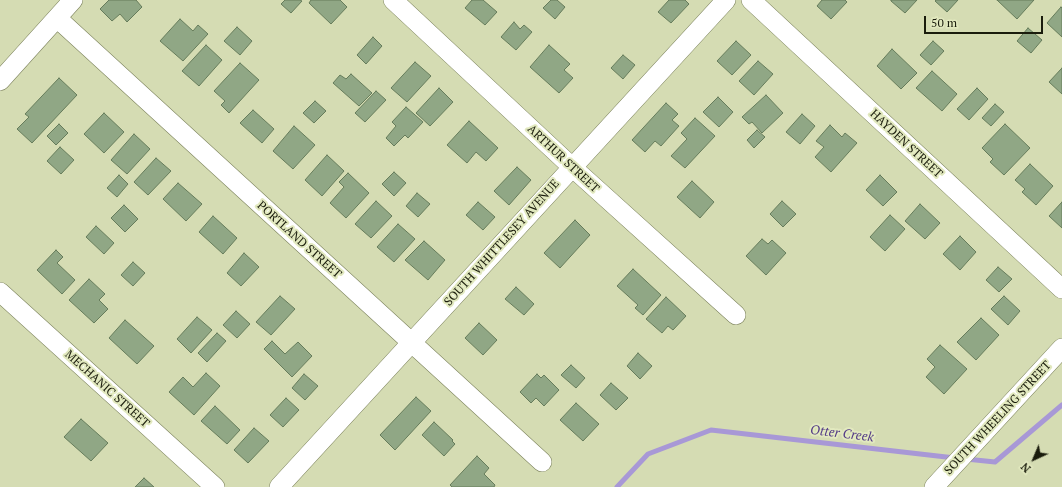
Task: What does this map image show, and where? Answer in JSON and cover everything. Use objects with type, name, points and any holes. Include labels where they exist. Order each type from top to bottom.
[{"type":"street","points":[[0,81],[73,0]]},
{"type":"street","name":"ARTHUR STREET","points":[[393,0],[572,167],[736,315]]},
{"type":"street","name":"SOUTH WHITTLESEY AVENUE","points":[[280,487],[726,0]]},
{"type":"street","name":"HAYDEN STREET","points":[[750,0],[1062,289]]},
{"type":"street","name":"PORTLAND STREET","points":[[57,18],[542,462]]},
{"type":"street","name":"MECHANIC STREET","points":[[0,292],[215,487]]},
{"type":"street","name":"SOUTH WHEELING STREET","points":[[934,487],[1062,348]]},
{"type":"building","points":[[109,0],[136,0],[142,7],[127,22],[120,14],[112,21],[100,9]]},
{"type":"building","points":[[285,0],[302,1],[291,13],[281,4]]},
{"type":"building","points":[[311,0],[340,0],[347,7],[331,24],[309,3]]},
{"type":"building","points":[[472,0],[483,0],[497,12],[485,25],[465,8]]},
{"type":"building","points":[[551,0],[557,0],[565,7],[555,19],[543,8]]},
{"type":"building","points":[[669,0],[685,0],[689,4],[671,23],[658,12]]},
{"type":"building","points":[[822,0],[845,0],[847,2],[831,19],[817,6]]},
{"type":"building","points":[[891,0],[917,0],[905,13]]},
{"type":"building","points":[[958,0],[947,12],[935,1]]},
{"type":"building","points":[[997,0],[1034,0],[1017,19]]},
{"type":"building","points":[[1061,7],[1062,8],[1062,37],[1047,23]]},
{"type":"building","points":[[180,19],[193,31],[198,25],[208,34],[183,61],[160,41]]},
{"type":"building","points":[[514,22],[520,29],[524,25],[532,32],[516,50],[501,37]]},
{"type":"building","points":[[237,27],[252,41],[240,55],[224,41]]},
{"type":"building","points":[[1028,28],[1042,40],[1031,53],[1017,41]]},
{"type":"building","points":[[373,37],[382,46],[366,64],[357,55]]},
{"type":"building","points":[[736,41],[751,55],[732,75],[717,61]]},
{"type":"building","points":[[933,41],[944,51],[931,65],[920,55]]},
{"type":"building","points":[[206,45],[222,60],[199,86],[182,71]]},
{"type":"building","points":[[549,45],[570,64],[564,70],[573,78],[559,93],[530,67]]},
{"type":"building","points":[[892,49],[917,73],[901,89],[877,66]]},
{"type":"building","points":[[623,55],[635,65],[623,79],[611,68]]},
{"type":"building","points":[[758,61],[773,74],[754,95],[739,81]]},
{"type":"building","points":[[415,62],[431,76],[407,102],[391,88]]},
{"type":"building","points":[[240,63],[259,80],[229,113],[221,105],[225,101],[214,91]]},
{"type":"building","points":[[1062,68],[1062,94],[1049,82]]},
{"type":"building","points":[[932,71],[957,94],[942,111],[916,88]]},
{"type":"building","points":[[351,74],[372,93],[359,106],[333,83],[340,75],[346,79]]},
{"type":"building","points":[[59,78],[77,95],[32,143],[17,129],[29,117],[25,114]]},
{"type":"building","points":[[439,88],[453,102],[430,126],[416,113]]},
{"type":"building","points":[[977,88],[988,99],[969,120],[957,109]]},
{"type":"building","points":[[376,91],[386,100],[365,122],[355,113]]},
{"type":"building","points":[[766,95],[783,113],[762,133],[752,122],[749,124],[742,117]]},
{"type":"building","points":[[718,97],[733,112],[719,127],[703,112]]},
{"type":"building","points":[[315,101],[326,111],[314,123],[303,113]]},
{"type":"building","points":[[666,103],[678,114],[672,120],[679,126],[661,146],[655,141],[645,152],[632,140]]},
{"type":"building","points":[[995,104],[1004,112],[991,126],[982,118]]},
{"type":"building","points":[[406,107],[423,122],[408,138],[405,135],[394,146],[386,138],[396,126],[392,122]]},
{"type":"building","points":[[253,110],[274,129],[262,143],[240,123]]},
{"type":"building","points":[[104,113],[124,132],[104,153],[84,134]]},
{"type":"building","points":[[802,114],[815,126],[800,144],[786,132]]},
{"type":"building","points":[[695,118],[715,136],[685,168],[671,156],[687,139],[681,133]]},
{"type":"building","points":[[469,121],[498,148],[486,161],[476,152],[467,163],[447,145]]},
{"type":"building","points":[[59,124],[68,133],[56,145],[47,136]]},
{"type":"building","points":[[1005,124],[1030,148],[1004,175],[990,162],[993,159],[982,148]]},
{"type":"building","points":[[830,125],[842,137],[845,133],[857,143],[831,172],[815,157],[824,147],[816,141]]},
{"type":"building","points":[[294,126],[315,145],[293,169],[273,151]]},
{"type":"building","points":[[757,130],[765,137],[754,148],[747,140]]},
{"type":"building","points":[[134,134],[150,149],[127,174],[111,160]]},
{"type":"building","points":[[60,147],[74,160],[61,174],[47,161]]},
{"type":"building","points":[[327,155],[344,171],[322,196],[305,180]]},
{"type":"building","points":[[156,158],[171,171],[148,195],[134,182]]},
{"type":"building","points":[[1030,164],[1053,186],[1036,205],[1022,192],[1025,189],[1015,180]]},
{"type":"building","points":[[517,167],[531,180],[509,205],[494,191]]},
{"type":"building","points":[[394,172],[406,183],[394,196],[382,184]]},
{"type":"building","points":[[348,173],[369,193],[346,218],[330,203],[344,187],[339,182]]},
{"type":"building","points":[[119,175],[128,184],[117,197],[107,188]]},
{"type":"building","points":[[880,175],[897,192],[883,206],[866,190]]},
{"type":"building","points":[[692,181],[714,202],[700,218],[677,197]]},
{"type":"building","points":[[178,183],[202,204],[186,221],[163,199]]},
{"type":"building","points":[[417,193],[430,204],[418,217],[406,206]]},
{"type":"building","points":[[376,201],[392,216],[371,238],[355,224]]},
{"type":"building","points":[[782,201],[796,214],[783,227],[770,214]]},
{"type":"building","points":[[478,202],[495,217],[483,230],[466,215]]},
{"type":"building","points":[[1062,202],[1062,228],[1049,216]]},
{"type":"building","points":[[920,204],[940,223],[925,239],[905,221]]},
{"type":"building","points":[[124,205],[138,219],[125,232],[111,218]]},
{"type":"building","points":[[890,215],[905,229],[885,251],[870,237]]},
{"type":"building","points":[[213,216],[237,238],[223,254],[199,232]]},
{"type":"building","points":[[575,220],[590,235],[560,268],[544,253]]},
{"type":"building","points":[[398,224],[415,239],[394,262],[377,247]]},
{"type":"building","points":[[96,226],[114,243],[104,254],[86,237]]},
{"type":"building","points":[[960,236],[976,252],[960,270],[943,254]]},
{"type":"building","points":[[762,239],[768,244],[772,240],[786,253],[766,275],[746,256]]},
{"type":"building","points":[[424,241],[445,260],[428,280],[405,260]]},
{"type":"building","points":[[56,250],[63,257],[57,263],[75,280],[62,294],[37,270]]},
{"type":"building","points":[[244,253],[259,267],[241,286],[227,273]]},
{"type":"building","points":[[133,262],[145,273],[133,286],[121,275]]},
{"type":"building","points":[[998,267],[1012,279],[999,292],[986,280]]},
{"type":"building","points":[[633,269],[661,295],[643,315],[635,308],[638,305],[617,286]]},
{"type":"building","points":[[89,279],[105,294],[99,300],[108,309],[94,323],[69,300]]},
{"type":"building","points":[[516,287],[534,304],[524,315],[505,299]]},
{"type":"building","points":[[280,296],[295,309],[271,335],[256,322]]},
{"type":"building","points":[[1004,296],[1020,311],[1008,325],[991,309]]},
{"type":"building","points":[[666,297],[686,316],[673,330],[668,326],[662,333],[646,319]]},
{"type":"building","points":[[236,311],[250,324],[237,338],[223,325]]},
{"type":"building","points":[[197,317],[212,330],[191,353],[177,339]]},
{"type":"building","points":[[981,318],[999,335],[976,360],[957,342]]},
{"type":"building","points":[[125,320],[154,346],[137,364],[109,338]]},
{"type":"building","points":[[479,323],[497,340],[483,355],[465,338]]},
{"type":"building","points":[[217,333],[226,341],[207,362],[198,353]]},
{"type":"building","points":[[272,341],[285,354],[298,342],[312,356],[292,377],[264,349]]},
{"type":"building","points":[[940,345],[967,369],[944,394],[926,377],[935,367],[927,359]]},
{"type":"building","points":[[638,353],[652,366],[640,379],[627,366]]},
{"type":"building","points":[[571,365],[585,378],[576,388],[561,375]]},
{"type":"building","points":[[206,373],[220,386],[194,415],[169,392],[183,377],[193,387]]},
{"type":"building","points":[[304,374],[318,386],[305,400],[292,388]]},
{"type":"building","points":[[537,374],[541,378],[544,375],[559,390],[544,406],[536,398],[531,403],[520,392]]},
{"type":"building","points":[[611,383],[628,398],[616,410],[600,395]]},
{"type":"building","points":[[416,397],[431,411],[395,450],[380,435]]},
{"type":"building","points":[[286,398],[299,410],[283,427],[270,415]]},
{"type":"building","points":[[576,403],[599,424],[583,441],[560,420]]},
{"type":"building","points":[[215,406],[240,430],[227,444],[201,421]]},
{"type":"building","points":[[81,419],[108,443],[91,461],[64,437]]},
{"type":"building","points":[[434,422],[453,440],[452,441],[455,444],[444,456],[422,435]]},
{"type":"building","points":[[254,428],[269,441],[248,463],[234,450]]},
{"type":"building","points":[[477,456],[489,468],[484,474],[495,485],[494,487],[452,487],[450,485]]},
{"type":"building","points":[[144,478],[154,487],[135,487]]},
{"type":"waterway","name":"Otter Creek","points":[[966,459],[995,462],[1062,405]]},
{"type":"waterway","name":"Otter Creek","points":[[617,487],[648,454],[711,430],[955,458]]}]
